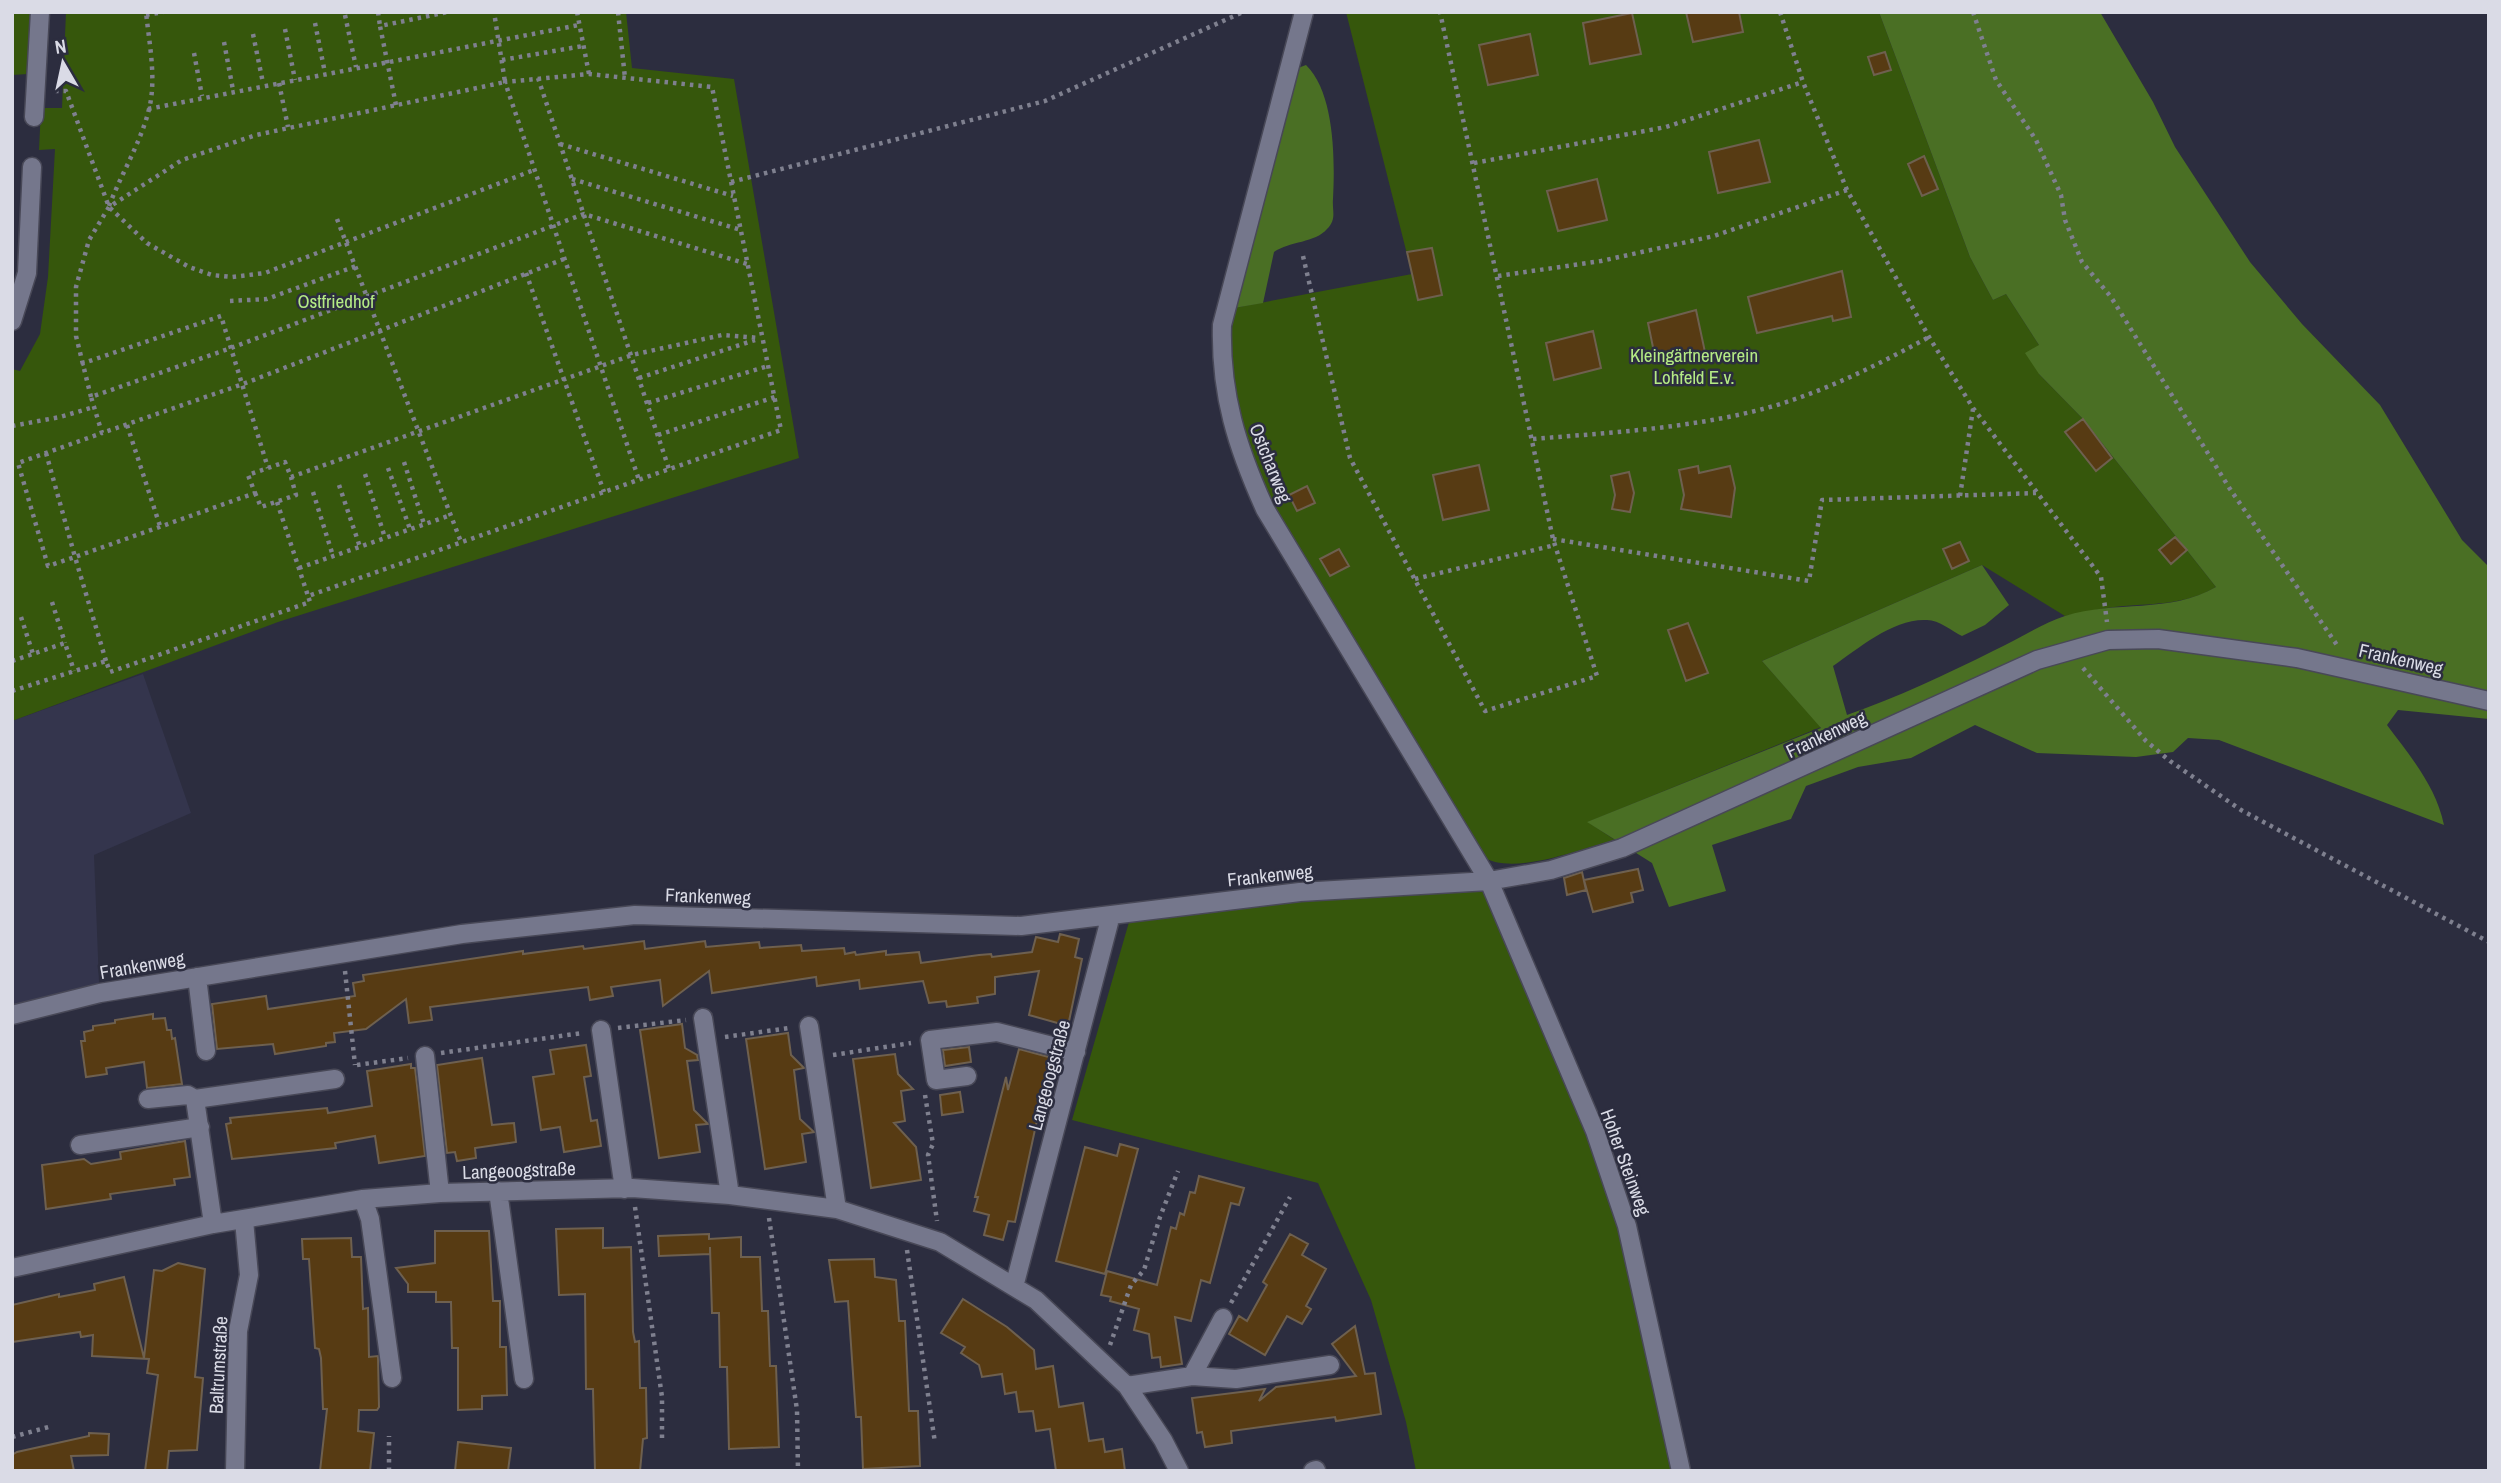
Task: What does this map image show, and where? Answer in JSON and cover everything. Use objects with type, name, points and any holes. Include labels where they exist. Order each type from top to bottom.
[{"type":"street","points":[[34,117],[40,12]]},
{"type":"street","name":"Ostcharweg","points":[[1304,12],[1222,325],[1221,366],[1228,408],[1243,461],[1265,509],[1489,881]]},
{"type":"street","points":[[12,321],[27,273],[32,167]]},
{"type":"street","name":"Frankenweg","points":[[12,1015],[100,993],[343,953],[462,934],[635,915],[1021,926],[1300,892],[1489,881],[1551,870],[1622,848],[2037,660],[2108,640],[2158,639],[2353,669],[2489,701]]},
{"type":"street","name":"Hoher Steinweg","points":[[1489,881],[1595,1131],[1627,1226],[1681,1471]]},
{"type":"street","name":"Langeoogstraße","points":[[1014,1287],[1111,915]]},
{"type":"street","points":[[197,977],[206,1051]]},
{"type":"street","points":[[703,1018],[730,1195]]},
{"type":"street","points":[[809,1026],[837,1209]]},
{"type":"street","points":[[601,1030],[628,1189]]},
{"type":"street","points":[[967,1076],[936,1080],[930,1040],[997,1032],[1076,1052]]},
{"type":"street","points":[[425,1056],[440,1194]]},
{"type":"street","points":[[148,1099],[188,1095],[195,1099],[335,1079]]},
{"type":"street","points":[[195,1099],[213,1224]]},
{"type":"street","points":[[80,1145],[200,1127]]},
{"type":"street","name":"Langeoogstraße","points":[[12,1268],[213,1224],[363,1199],[498,1191],[628,1189],[730,1195],[837,1209],[904,1228],[940,1242],[1037,1300],[1127,1386],[1163,1440],[1178,1471]]},
{"type":"street","points":[[498,1191],[524,1380]]},
{"type":"street","points":[[363,1199],[369,1219],[392,1378]]},
{"type":"street","name":"Baltrumstraße","points":[[235,1471],[238,1331],[249,1275],[244,1220]]},
{"type":"street","points":[[1192,1376],[1223,1318]]},
{"type":"street","points":[[1127,1386],[1192,1376],[1236,1379],[1330,1365]]},
{"type":"path","points":[[102,433],[81,364],[76,336],[76,288],[89,240],[109,207],[134,150],[148,109],[152,68],[146,14],[163,12]]},
{"type":"path","points":[[378,12],[396,105]]},
{"type":"path","points":[[380,26],[448,12]]},
{"type":"path","points":[[495,12],[505,82],[639,480]]},
{"type":"path","points":[[576,12],[589,74]]},
{"type":"path","points":[[618,12],[625,78]]},
{"type":"path","points":[[731,182],[1045,101],[1243,12]]},
{"type":"path","points":[[1303,256],[1350,458],[1485,711],[1597,676],[1553,539],[1440,12]]},
{"type":"path","points":[[1780,12],[1802,82],[1847,190],[1929,337],[1973,408],[2101,577],[2108,640]]},
{"type":"path","points":[[1973,12],[1996,80],[2036,140],[2061,195],[2065,220],[2082,262],[2111,297],[2230,489],[2353,669]]},
{"type":"path","points":[[345,15],[356,67]]},
{"type":"path","points":[[315,23],[325,73]]},
{"type":"path","points":[[148,109],[498,38],[579,25]]},
{"type":"path","points":[[285,29],[295,79]]},
{"type":"path","points":[[253,34],[263,83]]},
{"type":"path","points":[[224,42],[233,90]]},
{"type":"path","points":[[502,60],[583,46]]},
{"type":"path","points":[[194,53],[202,96]]},
{"type":"path","points":[[109,207],[182,160],[288,127],[505,82],[589,74],[712,87],[781,430],[308,596]]},
{"type":"path","points":[[538,78],[669,469]]},
{"type":"path","points":[[1474,163],[1666,127],[1802,82]]},
{"type":"path","points":[[279,83],[288,127]]},
{"type":"path","points":[[35,90],[66,91],[109,207],[146,243],[190,267],[212,275],[232,277],[265,273],[534,170]]},
{"type":"path","points":[[560,144],[733,196]]},
{"type":"path","points":[[572,180],[741,230]]},
{"type":"path","points":[[1498,276],[1601,261],[1714,236],[1847,190]]},
{"type":"path","points":[[91,397],[231,348],[584,215],[747,264]]},
{"type":"path","points":[[337,219],[348,241],[366,296],[461,542]]},
{"type":"path","points":[[256,493],[48,566],[18,463],[243,384],[564,259]]},
{"type":"path","points":[[230,301],[267,299],[356,266]]},
{"type":"path","points":[[526,273],[604,492]]},
{"type":"path","points":[[81,364],[221,316],[268,468]]},
{"type":"path","points":[[290,477],[632,355],[722,335],[761,337]]},
{"type":"path","points":[[639,378],[761,337]]},
{"type":"path","points":[[1533,439],[1637,430],[1750,413],[1805,396],[1874,367],[1929,337]]},
{"type":"path","points":[[648,403],[768,366]]},
{"type":"path","points":[[658,435],[775,397]]},
{"type":"path","points":[[12,426],[94,407]]},
{"type":"path","points":[[1960,496],[1973,408]]},
{"type":"path","points":[[127,425],[160,526]]},
{"type":"path","points":[[46,453],[110,672],[310,602],[277,502]]},
{"type":"path","points":[[285,462],[290,477],[296,495],[261,507],[248,475],[285,462]]},
{"type":"path","points":[[404,463],[424,524]]},
{"type":"path","points":[[388,468],[410,529]]},
{"type":"path","points":[[365,474],[385,538]]},
{"type":"path","points":[[339,485],[360,547]]},
{"type":"path","points":[[313,492],[333,555]]},
{"type":"path","points":[[1553,539],[1809,581],[1822,500],[2036,493]]},
{"type":"path","points":[[299,568],[451,515]]},
{"type":"path","points":[[1415,579],[1555,545]]},
{"type":"path","points":[[52,602],[74,671]]},
{"type":"path","points":[[21,617],[33,654]]},
{"type":"path","points":[[12,661],[65,643]]},
{"type":"path","points":[[2069,651],[2146,741],[2170,761],[2241,810],[2489,943]]},
{"type":"path","points":[[12,691],[106,661]]},
{"type":"path","points":[[343,953],[357,1065]]},
{"type":"path","points":[[335,1079],[345,1067],[357,1065],[703,1018]]},
{"type":"path","points":[[707,1040],[809,1026]]},
{"type":"path","points":[[815,1058],[930,1040]]},
{"type":"path","points":[[924,1093],[933,1144],[928,1155],[940,1242]]},
{"type":"path","points":[[1103,1363],[1131,1284],[1144,1270],[1178,1171]]},
{"type":"path","points":[[628,1189],[662,1397],[662,1438]]},
{"type":"path","points":[[1223,1318],[1290,1197]]},
{"type":"path","points":[[766,1199],[797,1410],[797,1471]]},
{"type":"path","points":[[904,1228],[935,1443]]},
{"type":"path","points":[[12,1437],[52,1426]]},
{"type":"path","points":[[389,1436],[389,1471]]},
{"type":"shaded area","points":[[143,674],[191,813],[94,855],[99,983],[12,1008],[12,721]]},
{"type":"green space","points":[[12,12],[33,12],[28,74],[12,75]]},
{"type":"green space","name":"Ostfriedhof","points":[[66,12],[626,12],[632,68],[734,79],[799,458],[278,622],[12,721],[12,369],[20,371],[40,334],[48,277],[55,149],[39,150],[41,108],[62,108]]},
{"type":"green space","name":"Kleingärtnerverein Lohfeld E.v.","points":[[1346,12],[1879,12],[1970,257],[1993,300],[2006,294],[2039,345],[2039,374],[2083,419],[2216,587],[2179,601],[2114,607],[2065,616],[1982,565],[1762,661],[1821,727],[1588,822],[1615,840],[1528,863],[1494,862],[1481,856],[1278,518],[1237,419],[1229,360],[1234,308],[1412,274]]},
{"type":"green space","points":[[1879,12],[2100,12],[2153,102],[2175,147],[2250,262],[2302,324],[2380,405],[2462,540],[2489,567],[2489,719],[2398,710],[2387,725],[2429,784],[2444,825],[2219,740],[2188,738],[2173,752],[2136,757],[2037,753],[1975,725],[1911,758],[1858,767],[1806,786],[1791,819],[1712,845],[1726,891],[1669,907],[1652,863],[1587,822],[1821,728],[1762,661],[1982,565],[2009,605],[1985,625],[1962,636],[1927,620],[1902,624],[1865,643],[1833,666],[1847,715],[1921,685],[2065,616],[2084,611],[2180,601],[2216,587],[2083,419],[2039,374],[2025,353],[2039,345],[2006,294],[1993,300],[1970,257]]},
{"type":"green space","points":[[1306,65],[1323,92],[1331,128],[1334,166],[1332,222],[1322,234],[1274,252],[1263,303],[1234,308],[1298,68]]},
{"type":"green space","points":[[1494,888],[1586,1103],[1689,1471],[1416,1471],[1406,1422],[1371,1300],[1318,1183],[1072,1120],[1129,922],[1301,898]]},
{"type":"building","points":[[1686,12],[1739,12],[1743,32],[1693,42]]},
{"type":"building","points":[[1632,13],[1641,54],[1590,64],[1583,23]]},
{"type":"building","points":[[1530,34],[1538,75],[1488,85],[1479,45]]},
{"type":"building","points":[[1885,52],[1891,70],[1874,75],[1868,57]]},
{"type":"building","points":[[1759,140],[1770,182],[1718,193],[1709,152]]},
{"type":"building","points":[[1924,156],[1938,189],[1922,196],[1908,164]]},
{"type":"building","points":[[1597,179],[1607,220],[1558,231],[1547,191]]},
{"type":"building","points":[[1432,248],[1442,295],[1418,300],[1407,252]]},
{"type":"building","points":[[1842,271],[1851,317],[1833,321],[1832,316],[1757,333],[1748,297]]},
{"type":"building","points":[[1696,310],[1705,352],[1688,357],[1686,351],[1655,357],[1648,323]]},
{"type":"building","points":[[1593,331],[1601,368],[1554,380],[1546,343]]},
{"type":"building","points":[[2083,419],[2112,458],[2096,471],[2065,432]]},
{"type":"building","points":[[1479,465],[1489,510],[1443,520],[1433,475]]},
{"type":"building","points":[[1698,466],[1699,473],[1730,466],[1735,488],[1731,517],[1681,509],[1684,495],[1679,470]]},
{"type":"building","points":[[1629,472],[1634,493],[1630,512],[1612,509],[1615,495],[1611,476]]},
{"type":"building","points":[[1307,486],[1315,503],[1297,511],[1289,495]]},
{"type":"building","points":[[2175,537],[2187,550],[2171,564],[2159,550]]},
{"type":"building","points":[[1960,542],[1969,561],[1952,569],[1943,549]]},
{"type":"building","points":[[1339,549],[1349,566],[1330,576],[1320,559]]},
{"type":"building","points":[[1688,623],[1708,673],[1686,681],[1668,630]]},
{"type":"building","points":[[1638,869],[1643,890],[1631,893],[1633,902],[1593,912],[1584,880]]},
{"type":"building","points":[[1582,872],[1586,890],[1567,895],[1564,878]]},
{"type":"building","points":[[1060,934],[1079,939],[1075,957],[1082,959],[1068,1026],[1029,1015],[1039,971],[995,977],[995,994],[977,997],[978,1003],[947,1007],[946,1001],[929,1003],[923,981],[860,989],[859,980],[817,986],[816,977],[712,993],[709,971],[663,1006],[660,980],[611,987],[613,996],[590,1000],[588,987],[430,1007],[432,1020],[409,1023],[406,999],[366,1029],[334,1033],[335,1042],[326,1043],[326,1046],[275,1054],[273,1044],[217,1049],[212,1004],[266,996],[268,1009],[355,996],[353,983],[364,981],[363,975],[523,951],[523,954],[583,946],[584,949],[644,941],[645,949],[705,941],[706,947],[759,942],[760,948],[801,945],[802,951],[844,948],[845,954],[855,952],[856,955],[886,951],[886,955],[919,952],[921,963],[979,955],[991,954],[992,957],[1032,952],[1036,937],[1058,942]]},
{"type":"building","points":[[153,1014],[153,1019],[165,1018],[167,1030],[171,1030],[172,1039],[175,1038],[182,1084],[147,1088],[144,1062],[106,1068],[107,1074],[86,1077],[81,1041],[85,1041],[84,1032],[93,1030],[93,1026],[115,1023],[115,1020]]},
{"type":"building","points":[[682,1024],[685,1048],[697,1055],[698,1060],[687,1061],[694,1110],[708,1124],[696,1125],[700,1152],[659,1158],[640,1030]]},
{"type":"building","points":[[788,1033],[791,1055],[804,1068],[794,1070],[800,1119],[814,1132],[802,1134],[806,1162],[765,1169],[746,1039]]},
{"type":"building","points":[[586,1045],[591,1076],[584,1077],[591,1121],[597,1120],[601,1146],[564,1152],[560,1127],[541,1130],[533,1077],[554,1074],[550,1050]]},
{"type":"building","points":[[969,1047],[971,1062],[945,1066],[943,1050]]},
{"type":"building","points":[[1019,1049],[1056,1059],[1043,1112],[1039,1111],[1015,1222],[1008,1221],[1003,1240],[984,1235],[989,1215],[974,1211],[978,1197],[975,1197],[1006,1077],[1008,1090]]},
{"type":"building","points":[[895,1054],[898,1074],[913,1089],[901,1091],[905,1121],[894,1123],[916,1147],[921,1180],[871,1188],[853,1059]]},
{"type":"building","points":[[482,1058],[492,1125],[514,1123],[516,1142],[475,1148],[476,1158],[457,1161],[455,1152],[447,1153],[437,1065]]},
{"type":"building","points":[[411,1064],[411,1068],[415,1068],[425,1156],[379,1163],[375,1136],[335,1143],[336,1148],[232,1159],[226,1124],[231,1123],[230,1118],[327,1108],[328,1113],[372,1106],[367,1071]]},
{"type":"building","points":[[960,1092],[963,1112],[942,1115],[940,1095]]},
{"type":"building","points":[[185,1141],[190,1177],[174,1179],[175,1185],[110,1194],[111,1199],[46,1209],[42,1165],[84,1159],[91,1164],[121,1159],[120,1152]]},
{"type":"building","points":[[1120,1144],[1138,1149],[1105,1274],[1056,1261],[1085,1147],[1117,1156]]},
{"type":"building","points":[[1199,1176],[1244,1188],[1239,1205],[1231,1203],[1210,1283],[1201,1280],[1191,1321],[1175,1317],[1182,1364],[1161,1367],[1160,1357],[1152,1358],[1149,1334],[1134,1330],[1139,1309],[1110,1301],[1111,1297],[1101,1295],[1107,1271],[1157,1285],[1171,1227],[1176,1229],[1180,1213],[1184,1215],[1190,1192],[1195,1193]]},
{"type":"building","points":[[603,1228],[603,1248],[631,1247],[633,1332],[635,1342],[639,1341],[640,1388],[646,1388],[647,1438],[643,1439],[640,1471],[595,1471],[593,1389],[586,1389],[585,1294],[559,1295],[556,1229]]},
{"type":"building","points":[[435,1231],[489,1231],[493,1301],[500,1301],[500,1347],[506,1347],[507,1395],[482,1396],[482,1409],[458,1410],[458,1348],[452,1348],[451,1302],[436,1302],[436,1292],[408,1292],[408,1284],[396,1268],[435,1263]]},
{"type":"building","points":[[709,1234],[709,1239],[741,1237],[741,1257],[760,1257],[762,1311],[768,1311],[770,1366],[776,1366],[779,1447],[729,1449],[727,1367],[720,1367],[719,1313],[712,1313],[710,1247],[710,1254],[659,1256],[658,1236]]},
{"type":"building","points":[[1290,1234],[1308,1244],[1302,1255],[1326,1269],[1306,1306],[1311,1309],[1302,1324],[1287,1316],[1265,1355],[1229,1334],[1239,1316],[1247,1321],[1267,1285],[1263,1282]]},
{"type":"building","points":[[351,1238],[352,1257],[361,1257],[363,1309],[368,1308],[369,1357],[378,1356],[379,1407],[377,1410],[359,1410],[358,1431],[374,1433],[370,1471],[320,1471],[327,1409],[323,1409],[321,1358],[319,1349],[315,1348],[309,1259],[303,1259],[302,1239]]},
{"type":"building","points":[[874,1259],[875,1277],[896,1280],[899,1321],[905,1321],[909,1411],[918,1411],[920,1466],[863,1469],[861,1417],[856,1417],[848,1301],[835,1302],[829,1260]]},
{"type":"building","points":[[178,1263],[205,1269],[195,1377],[203,1378],[197,1450],[169,1451],[167,1471],[145,1471],[158,1375],[147,1373],[149,1359],[92,1356],[93,1335],[81,1337],[80,1332],[12,1342],[12,1305],[59,1294],[59,1297],[95,1290],[94,1284],[124,1277],[144,1358],[154,1270],[162,1271]]},
{"type":"building","points":[[963,1299],[1007,1327],[1034,1350],[1036,1369],[1053,1366],[1059,1407],[1083,1403],[1089,1441],[1103,1439],[1105,1452],[1122,1449],[1125,1471],[1056,1471],[1050,1429],[1036,1431],[1033,1411],[1019,1412],[1016,1392],[1005,1394],[1002,1374],[982,1377],[979,1365],[961,1353],[965,1347],[941,1333]]},
{"type":"building","points":[[1355,1326],[1365,1374],[1375,1373],[1381,1414],[1336,1421],[1335,1417],[1231,1431],[1232,1443],[1205,1447],[1202,1432],[1197,1433],[1192,1398],[1265,1389],[1259,1401],[1276,1387],[1356,1376],[1332,1344]]},
{"type":"building","points":[[89,1433],[109,1434],[108,1455],[71,1456],[74,1471],[12,1471],[12,1455],[17,1452],[89,1436]]},
{"type":"building","points":[[458,1442],[511,1448],[508,1471],[455,1471]]}]
